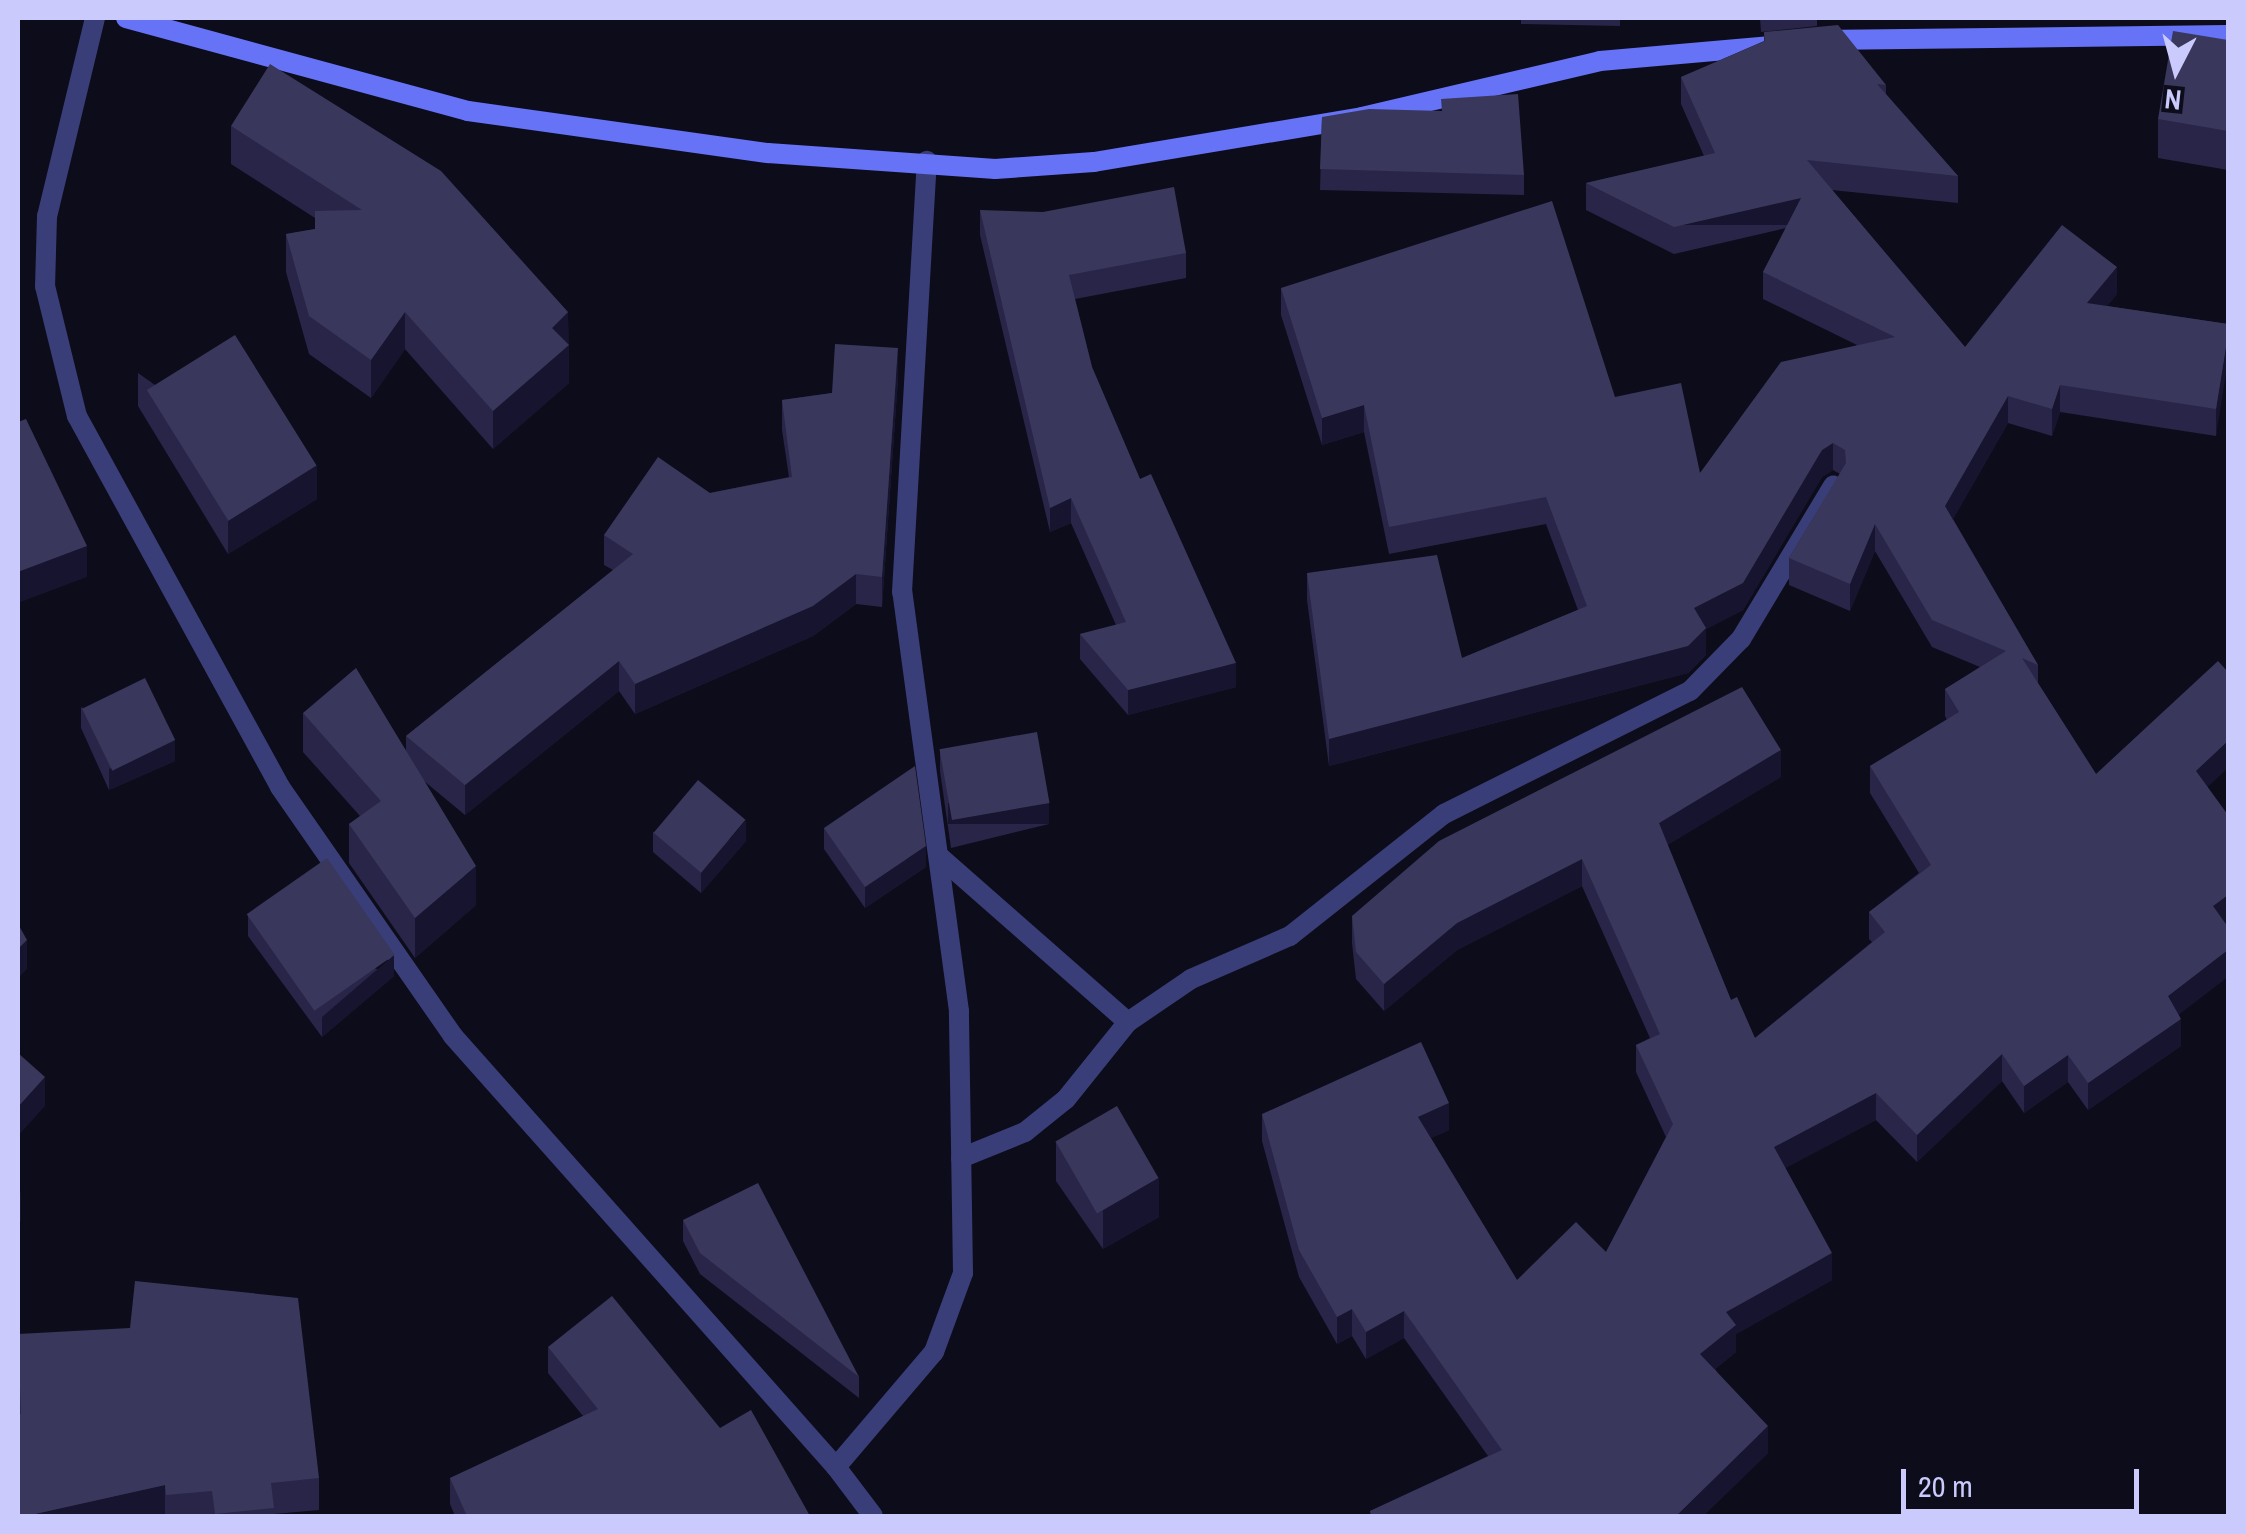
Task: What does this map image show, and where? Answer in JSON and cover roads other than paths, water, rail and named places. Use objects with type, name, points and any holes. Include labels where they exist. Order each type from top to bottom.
[{"type":"street","points":[[96,18],[47,216],[45,286],[77,416],[280,787],[453,1036],[836,1467],[873,1516]]},
{"type":"street","points":[[126,18],[468,111],[768,153],[926,160],[995,169],[1094,162],[1362,117],[1600,61],[1840,38],[2228,34]]},
{"type":"street","points":[[836,1467],[934,1352],[963,1273],[960,1011],[902,592],[926,160]]},
{"type":"street","points":[[961,1158],[1025,1132],[1066,1099],[1128,1022],[1191,979],[1290,936],[1444,814],[1690,691],[1740,640],[1834,484]]},
{"type":"street","points":[[940,858],[1128,1022]]}]
